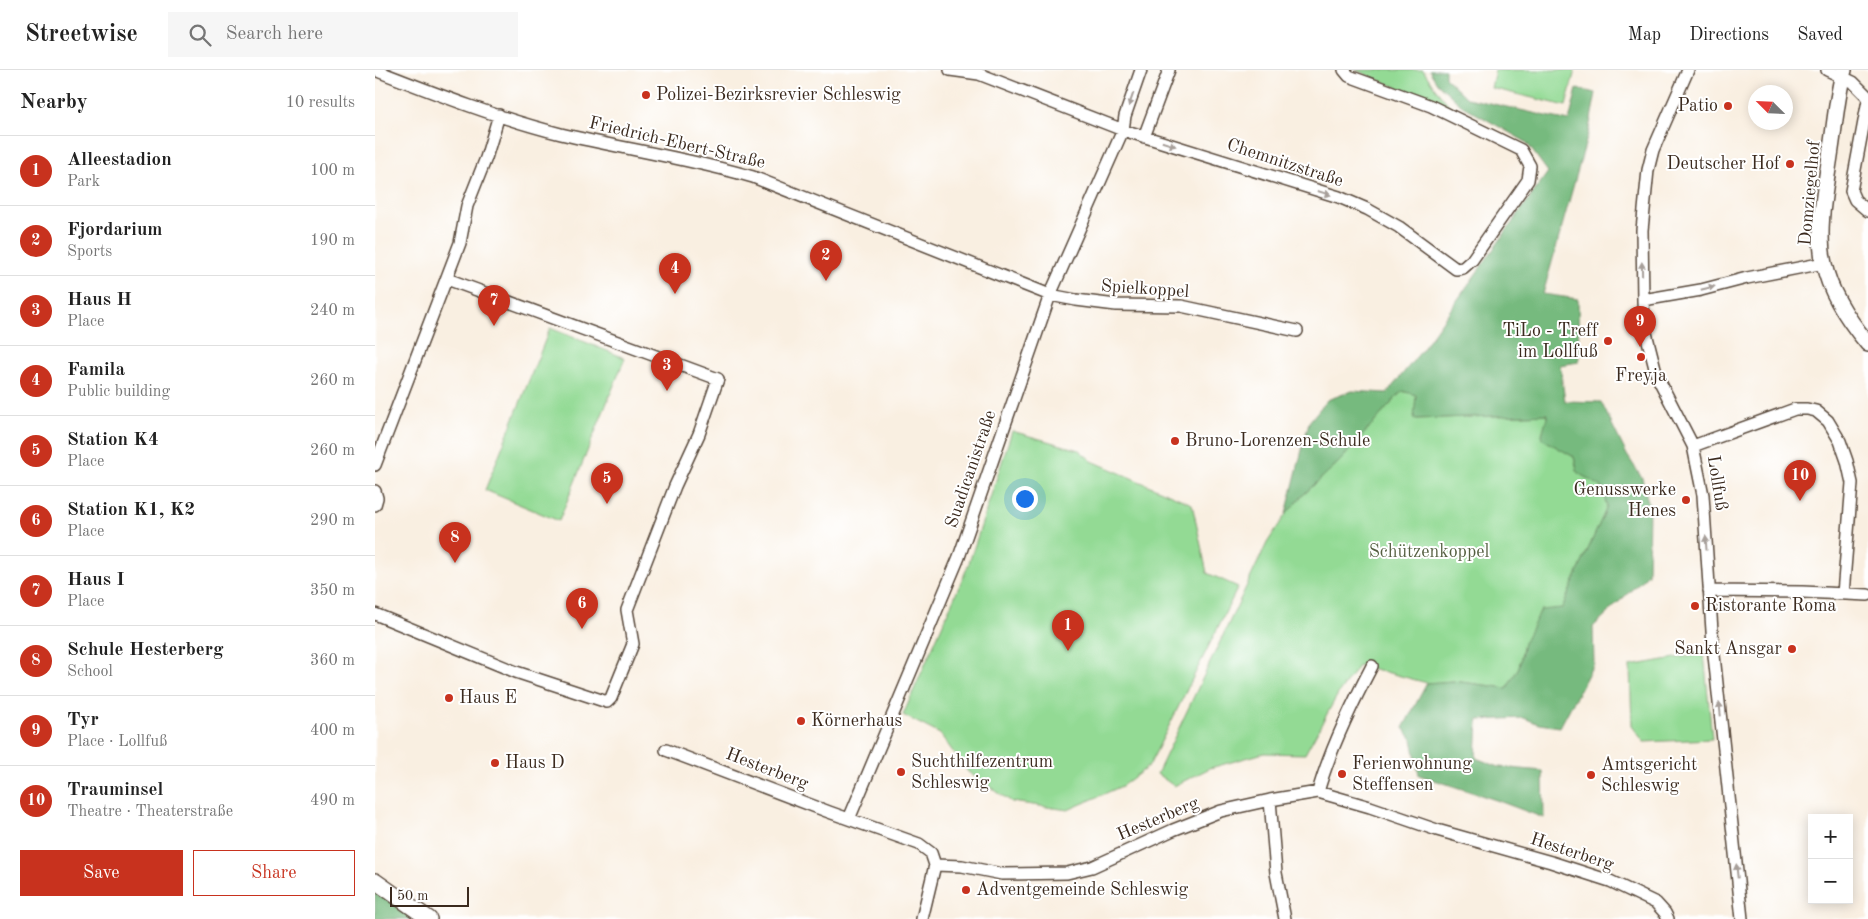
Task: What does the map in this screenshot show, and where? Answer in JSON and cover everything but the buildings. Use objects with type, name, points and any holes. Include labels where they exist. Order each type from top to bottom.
[{"type":"street","name":"Friedrich-Ebert-Straße","points":[[375,70],[436,94],[559,133],[722,168],[753,177],[1050,294]]},
{"type":"street","name":"Chemnitzstraße","points":[[950,70],[979,74],[1123,130],[1339,198],[1367,209],[1456,268],[1463,268],[1471,260],[1528,180],[1530,166],[1521,150],[1431,106],[1349,76],[1344,70]]},
{"type":"street","name":"Suadicanistraße","points":[[849,819],[959,557],[1050,294],[1123,130],[1125,116],[1141,70]]},
{"type":"street","points":[[1144,137],[1169,70]]},
{"type":"street","name":"Lollfuß","points":[[1688,70],[1653,150],[1648,170],[1642,230],[1644,325],[1657,376],[1693,446],[1703,495],[1713,646],[1742,919]]},
{"type":"street","points":[[1827,70],[1843,74],[1868,99],[1851,192],[1855,200],[1868,210]]},
{"type":"street","name":"Domziegelhof","points":[[1643,300],[1701,290],[1747,278],[1824,263],[1822,228],[1834,128],[1843,74]]},
{"type":"street","points":[[375,466],[460,243],[467,206],[486,158],[499,115]]},
{"type":"street","points":[[1824,263],[1832,289],[1843,310],[1868,344]]},
{"type":"street","points":[[375,614],[516,672],[607,702],[611,698],[633,644],[627,610],[675,486],[699,434],[718,379],[447,279]]},
{"type":"street","name":"Spielkoppel","points":[[1050,294],[1076,300],[1116,305],[1181,306],[1297,331]]},
{"type":"street","points":[[1693,446],[1795,410],[1807,409],[1816,411],[1828,420],[1840,441],[1847,460],[1852,483],[1843,594]]},
{"type":"street","points":[[375,491],[377,498],[375,505]]},
{"type":"street","points":[[1709,591],[1868,595]]},
{"type":"street","points":[[1319,792],[1325,768],[1372,666]]},
{"type":"street","name":"Hesterberg","points":[[666,750],[919,844],[931,853],[935,865],[962,866],[1002,874],[1067,874],[1092,867],[1173,830],[1221,811],[1319,792],[1437,830],[1611,881],[1656,903],[1668,919]]},
{"type":"street","points":[[1270,800],[1276,873],[1285,919]]},
{"type":"street","points":[[922,919],[935,865]]},
{"type":"street","points":[[375,881],[429,919]]},
{"type":"green space","points":[[1355,70],[1423,70],[1454,111]]},
{"type":"green space","points":[[1429,70],[1445,70],[1445,77],[1467,98],[1569,121],[1577,89],[1596,93],[1588,134],[1543,294],[1578,299],[1579,362],[1560,365],[1565,401],[1601,402],[1627,455],[1642,478],[1649,506],[1648,574],[1593,627],[1594,663],[1560,727],[1539,724],[1524,718],[1478,720],[1476,758],[1499,767],[1543,771],[1544,818],[1419,775],[1412,739],[1403,728],[1427,683],[1453,681],[1507,688],[1519,667],[1524,643],[1541,610],[1562,608],[1607,507],[1602,487],[1578,473],[1574,457],[1541,438],[1548,414],[1414,419],[1416,395],[1402,391],[1340,461],[1303,495],[1286,514],[1309,422],[1327,400],[1352,391],[1387,393],[1422,350],[1548,172],[1526,142],[1461,105],[1437,83]]},
{"type":"green space","points":[[1495,70],[1575,70],[1566,106],[1491,88]]},
{"type":"green space","points":[[550,328],[625,358],[559,521],[485,490]]},
{"type":"green space","name":"Schützenkoppel","points":[[1402,391],[1416,394],[1415,419],[1548,414],[1541,438],[1574,457],[1578,473],[1602,487],[1607,507],[1562,608],[1524,643],[1519,667],[1507,688],[1453,681],[1427,683],[1359,665],[1338,694],[1305,754],[1264,753],[1210,768],[1174,786],[1157,774],[1267,543],[1286,514],[1303,495],[1340,461]]},
{"type":"green space","points":[[1012,431],[1079,450],[1092,461],[1192,504],[1207,573],[1238,587],[1149,766],[1122,786],[1068,810],[1012,802],[968,772],[940,734],[903,715],[968,566]]},
{"type":"green space","points":[[1704,653],[1712,739],[1644,742],[1632,726],[1630,666]]},
{"type":"green space","points":[[375,890],[416,919],[375,919]]},
{"type":"place","name":"Polizei-Bezirksrevier Schleswig","points":[[646,95]]},
{"type":"place","name":"Patio","points":[[1728,106]]},
{"type":"place","name":"Deutscher Hof","points":[[1790,164]]},
{"type":"place","name":"Fjordarium","points":[[826,281]]},
{"type":"place","name":"Famila","points":[[675,294]]},
{"type":"place","name":"Haus I","points":[[494,326]]},
{"type":"place","name":"TiLo - Treff im Lollfuß","points":[[1608,341]]},
{"type":"place","name":"Tyr","points":[[1640,347]]},
{"type":"place","name":"Freyja","points":[[1641,357]]},
{"type":"place","name":"Haus H","points":[[667,391]]},
{"type":"place","name":"Bruno-Lorenzen-Schule","points":[[1175,441]]},
{"type":"place","name":"Genusswerke Henes","points":[[1686,500]]},
{"type":"place","name":"Trauminsel","points":[[1800,501]]},
{"type":"place","name":"Station K4","points":[[607,504]]},
{"type":"place","name":"Schule Hesterberg","points":[[455,563]]},
{"type":"place","name":"Ristorante Roma","points":[[1695,606]]},
{"type":"place","name":"Station K1, K2","points":[[582,629]]},
{"type":"place","name":"Sankt Ansgar","points":[[1792,649]]},
{"type":"place","name":"Alleestadion","points":[[1068,651]]},
{"type":"place","name":"Haus E","points":[[449,698]]},
{"type":"place","name":"Körnerhaus","points":[[801,721]]},
{"type":"place","name":"Haus D","points":[[495,763]]},
{"type":"place","name":"Suchthilfezentrum Schleswig","points":[[901,772]]},
{"type":"place","name":"Ferienwohnung Steffensen","points":[[1342,774]]},
{"type":"place","name":"Amtsgericht Schleswig","points":[[1591,775]]},
{"type":"place","name":"Adventgemeinde Schleswig","points":[[966,890]]}]
